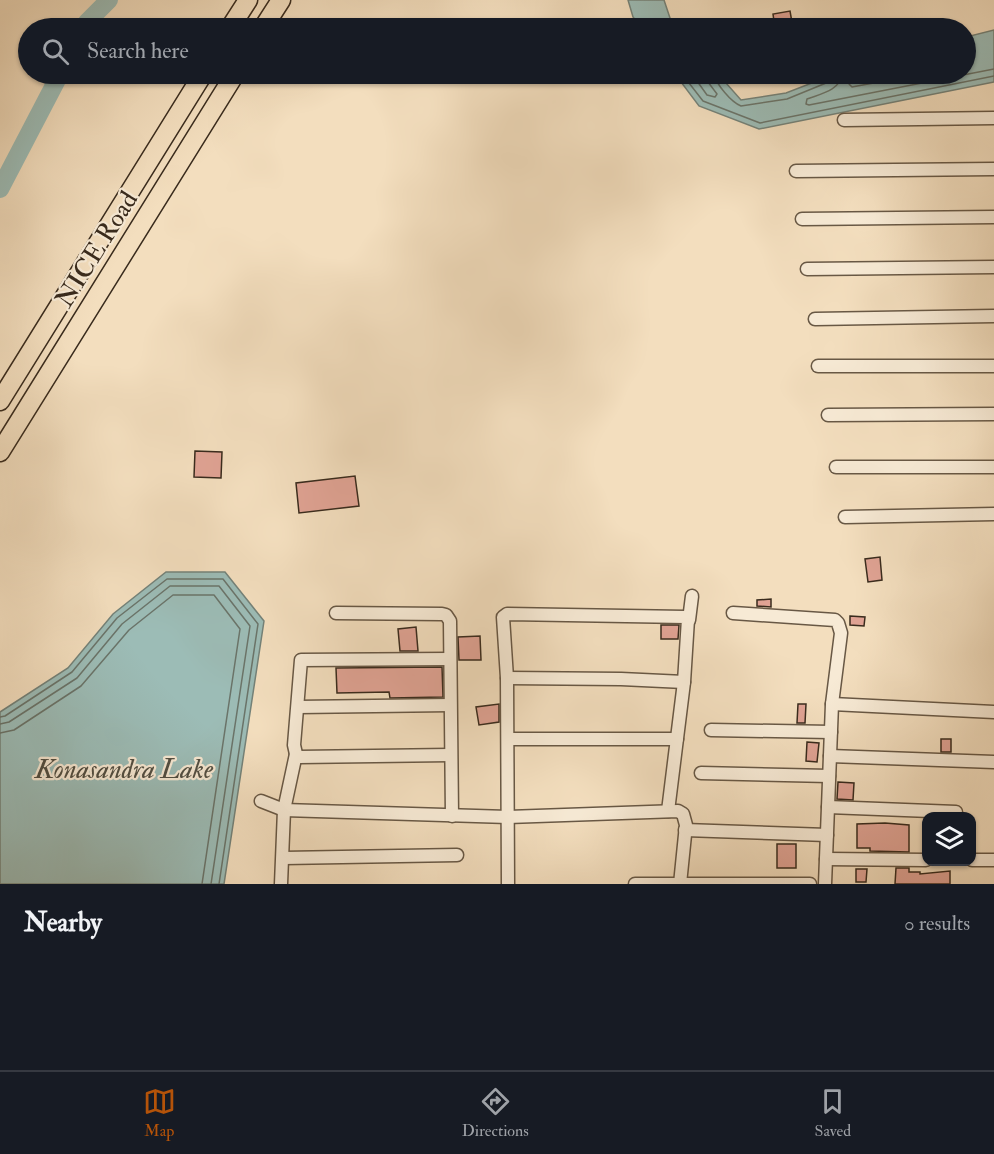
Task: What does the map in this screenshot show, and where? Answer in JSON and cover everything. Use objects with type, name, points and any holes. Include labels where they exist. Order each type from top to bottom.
[{"type":"highway","points":[[236,18],[248,0]]},
{"type":"highway","points":[[269,18],[281,0]]},
{"type":"highway","name":"NICE Road","points":[[0,402],[197,84]]},
{"type":"highway","name":"NICE Road","points":[[0,452],[229,84]]},
{"type":"street","points":[[844,120],[994,118]]},
{"type":"street","points":[[796,171],[994,169]]},
{"type":"street","points":[[802,219],[994,217]]},
{"type":"street","points":[[807,269],[994,267]]},
{"type":"street","points":[[815,319],[994,316]]},
{"type":"street","points":[[819,366],[994,366]]},
{"type":"street","points":[[828,415],[994,414]]},
{"type":"street","points":[[836,467],[994,466]]},
{"type":"street","points":[[845,517],[994,514]]},
{"type":"street","points":[[668,811],[692,596]]},
{"type":"street","points":[[508,884],[507,678],[503,617],[512,612],[685,617],[688,620]]},
{"type":"street","points":[[336,613],[446,615],[450,621],[452,816]]},
{"type":"street","points":[[733,613],[834,620],[838,623],[841,633],[832,704],[825,884]]},
{"type":"street","points":[[281,884],[284,858],[284,810],[296,754],[294,745],[301,660],[449,659]]},
{"type":"street","points":[[507,678],[684,682]]},
{"type":"street","points":[[832,704],[994,712]]},
{"type":"street","points":[[298,707],[450,705]]},
{"type":"street","points":[[711,729],[831,732]]},
{"type":"street","points":[[508,739],[677,739]]},
{"type":"street","points":[[296,754],[300,757],[450,755]]},
{"type":"street","points":[[830,756],[994,762]]},
{"type":"street","points":[[701,773],[829,776]]},
{"type":"street","points":[[261,801],[284,810],[452,816],[508,817],[678,811],[685,818],[680,884]]},
{"type":"street","points":[[828,807],[956,812]]},
{"type":"street","points":[[685,830],[827,835]]},
{"type":"street","points":[[284,858],[457,855]]},
{"type":"street","points":[[826,859],[922,860]]},
{"type":"street","points":[[976,860],[994,860]]},
{"type":"street","points":[[635,884],[810,884]]},
{"type":"water","points":[[628,0],[664,0],[670,18],[634,18]]},
{"type":"water","points":[[994,30],[994,82],[759,129],[699,106],[682,84],[727,84],[741,100],[786,93],[809,84],[976,84],[976,34]]},
{"type":"water","name":"Konasandra Lake","points":[[166,572],[225,572],[264,621],[224,884],[0,884],[0,712],[68,668],[113,614]]},
{"type":"building","points":[[790,11],[791,18],[774,18],[773,14]]},
{"type":"building","points":[[195,451],[222,452],[221,478],[194,477]]},
{"type":"building","points":[[355,476],[359,506],[299,513],[296,483]]},
{"type":"building","points":[[880,557],[882,580],[868,582],[865,559]]},
{"type":"building","points":[[771,599],[771,607],[757,606],[757,600]]},
{"type":"building","points":[[850,616],[865,617],[864,626],[850,625]]},
{"type":"building","points":[[661,625],[679,625],[678,639],[661,639]]},
{"type":"building","points":[[416,627],[418,651],[400,651],[398,629]]},
{"type":"building","points":[[480,636],[481,660],[459,660],[458,637]]},
{"type":"building","points":[[442,667],[443,697],[390,698],[389,692],[337,693],[336,668]]},
{"type":"building","points":[[499,704],[499,722],[479,725],[476,707]]},
{"type":"building","points":[[798,704],[806,704],[805,723],[797,723]]},
{"type":"building","points":[[941,739],[951,739],[951,752],[941,752]]},
{"type":"building","points":[[807,742],[819,743],[817,762],[806,761]]},
{"type":"building","points":[[838,782],[854,783],[853,800],[837,799]]},
{"type":"building","points":[[857,824],[909,825],[909,852],[870,851],[870,848],[857,848]]},
{"type":"building","points":[[777,844],[796,844],[796,868],[777,868]]},
{"type":"building","points":[[896,868],[909,868],[909,872],[920,872],[920,874],[950,871],[950,884],[895,884]]},
{"type":"building","points":[[856,869],[867,869],[866,882],[856,882]]},
{"type":"waterway","points":[[91,18],[109,0]]},
{"type":"waterway","points":[[0,189],[55,84]]}]
